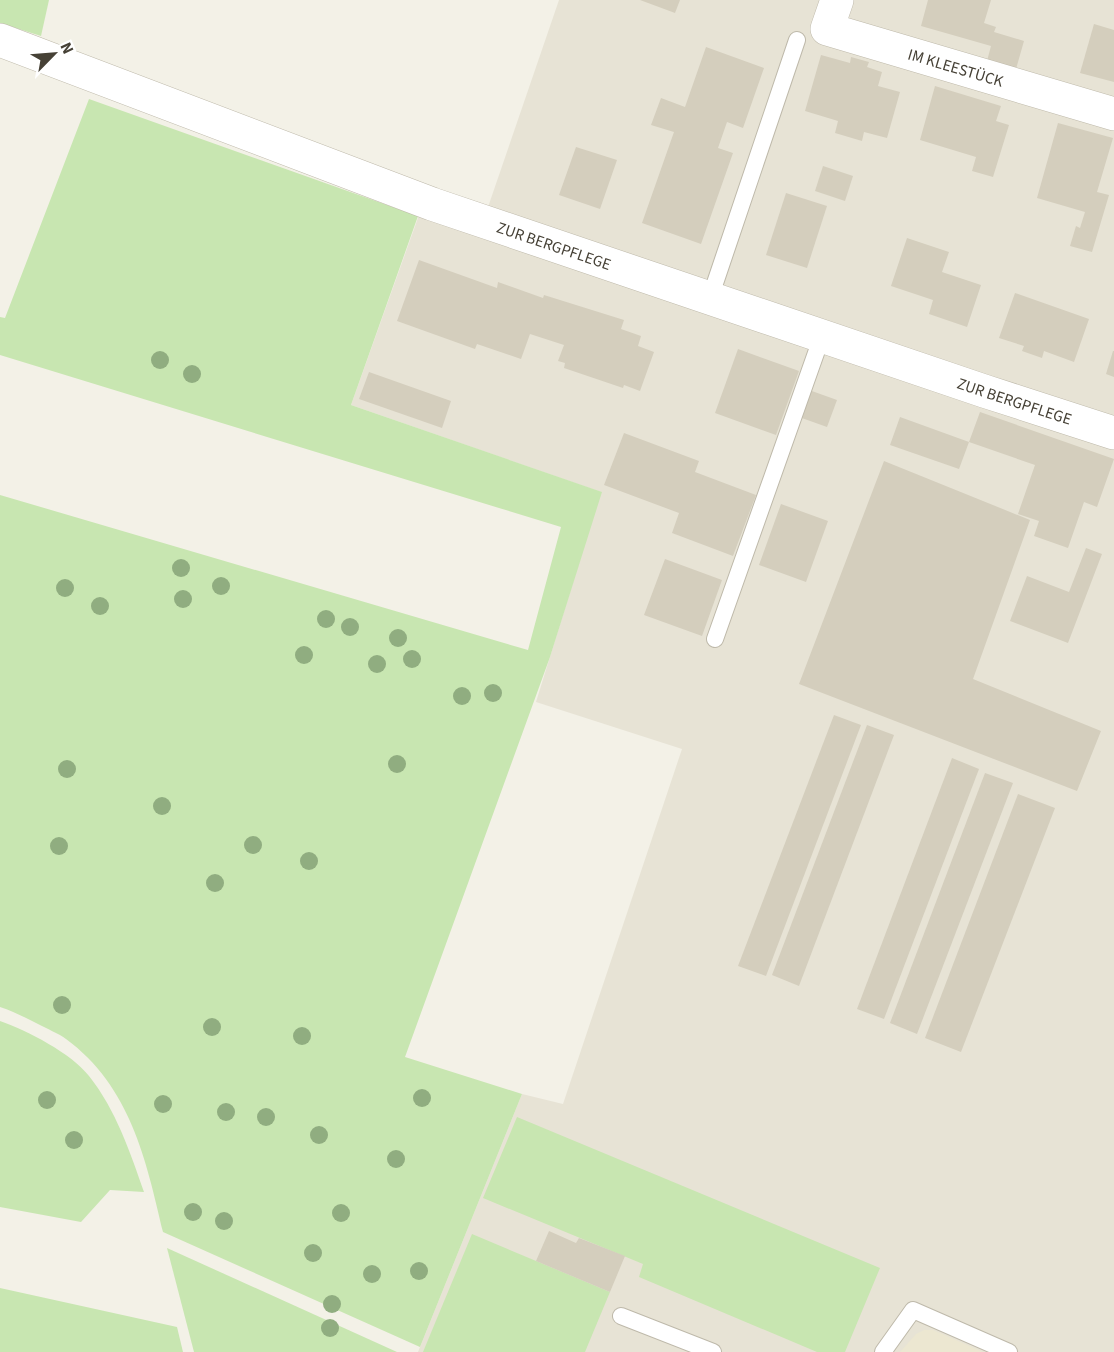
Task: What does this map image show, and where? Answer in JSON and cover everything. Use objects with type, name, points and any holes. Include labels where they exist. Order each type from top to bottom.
[{"type":"street","name":"IM KLEESTÜCK","points":[[837,0],[827,29],[1114,114]]},
{"type":"street","name":"ZUR BERGPFLEGE","points":[[0,40],[432,204],[1114,434]]},
{"type":"lane","points":[[710,298],[797,40]]},
{"type":"lane","points":[[715,639],[822,336]]},
{"type":"lane","points":[[883,1352],[913,1310],[1009,1352]]},
{"type":"lane","points":[[621,1316],[713,1352]]},
{"type":"shaded area","points":[[559,0],[1114,0],[1114,1352],[418,1352],[522,1094],[563,1104],[682,749],[536,702],[601,492],[351,405],[428,190],[487,210]]},
{"type":"shaded area","points":[[924,1330],[933,1330],[983,1352],[900,1352],[916,1334]]},
{"type":"green space","points":[[0,0],[49,0],[41,36],[0,23]]},
{"type":"green space","points":[[89,99],[418,216],[351,405],[602,492],[550,657],[405,1057],[522,1094],[420,1347],[163,1232],[142,1151],[120,1101],[106,1079],[88,1058],[63,1037],[0,1007],[0,495],[528,650],[561,527],[0,355],[0,317],[5,318]]},
{"type":"green space","points":[[0,1021],[60,1051],[89,1076],[115,1117],[144,1192],[110,1190],[81,1222],[0,1207]]},
{"type":"green space","points":[[517,1117],[880,1268],[845,1352],[817,1352],[639,1277],[643,1264],[483,1198]]},
{"type":"green space","points":[[472,1234],[610,1292],[585,1352],[423,1352]]},
{"type":"green space","points":[[167,1248],[397,1352],[194,1352]]},
{"type":"green space","points":[[0,1288],[177,1327],[183,1352],[0,1352]]},
{"type":"building","points":[[640,0],[680,0],[675,13]]},
{"type":"building","points":[[928,0],[991,0],[984,23],[996,27],[994,32],[1024,41],[1016,69],[987,61],[991,46],[921,26]]},
{"type":"building","points":[[1094,24],[1114,30],[1114,82],[1080,73]]},
{"type":"building","points":[[706,47],[764,68],[743,128],[727,122],[718,148],[733,153],[701,244],[642,223],[674,132],[651,125],[661,98],[685,107]]},
{"type":"building","points":[[821,55],[850,63],[851,57],[869,62],[867,67],[882,72],[878,86],[900,92],[887,138],[864,132],[862,141],[835,133],[838,121],[805,111]]},
{"type":"building","points":[[935,86],[1001,106],[996,121],[1009,125],[993,177],[972,171],[976,157],[920,140]]},
{"type":"building","points":[[1058,123],[1113,138],[1097,192],[1109,195],[1092,252],[1070,246],[1076,226],[1080,228],[1085,212],[1037,198]]},
{"type":"building","points":[[576,147],[617,160],[600,209],[559,195]]},
{"type":"building","points":[[823,166],[853,176],[845,201],[815,191]]},
{"type":"building","points":[[786,193],[827,206],[807,268],[766,255]]},
{"type":"building","points":[[907,238],[949,252],[942,272],[981,285],[967,327],[929,314],[933,300],[891,286]]},
{"type":"building","points":[[419,260],[497,288],[498,282],[543,298],[544,295],[624,320],[621,329],[641,336],[638,346],[654,352],[640,391],[624,385],[623,388],[564,368],[565,363],[558,361],[564,345],[530,334],[521,359],[477,344],[475,349],[397,321]]},
{"type":"building","points":[[1015,293],[1089,319],[1074,362],[1044,351],[1042,358],[1022,351],[1024,346],[999,338]]},
{"type":"building","points":[[738,349],[799,371],[776,435],[715,413]]},
{"type":"building","points":[[1114,351],[1114,377],[1106,374]]},
{"type":"building","points":[[369,372],[451,401],[442,428],[359,399]]},
{"type":"building","points":[[809,390],[837,400],[827,427],[799,417]]},
{"type":"building","points":[[980,412],[1114,459],[1097,507],[1084,502],[1068,548],[1034,536],[1039,521],[1018,514],[1035,465],[969,442]]},
{"type":"building","points":[[900,417],[969,442],[959,469],[890,445]]},
{"type":"building","points":[[624,433],[699,461],[695,472],[756,495],[733,556],[672,533],[679,513],[604,485]]},
{"type":"building","points":[[884,461],[1030,520],[973,679],[1101,731],[1077,791],[799,684]]},
{"type":"building","points":[[781,504],[828,521],[806,582],[759,565]]},
{"type":"building","points":[[1086,548],[1102,554],[1068,643],[1010,621],[1027,576],[1069,592]]},
{"type":"building","points":[[665,559],[722,580],[702,636],[644,615]]},
{"type":"building","points":[[834,715],[861,725],[766,976],[738,966]]},
{"type":"building","points":[[867,725],[894,735],[799,986],[772,975]]},
{"type":"building","points":[[952,758],[979,769],[884,1019],[857,1009]]},
{"type":"building","points":[[985,773],[1013,783],[917,1034],[890,1023]]},
{"type":"building","points":[[1018,794],[1055,808],[961,1052],[925,1038]]},
{"type":"building","points":[[549,1231],[576,1243],[579,1238],[625,1256],[610,1292],[536,1261]]}]
